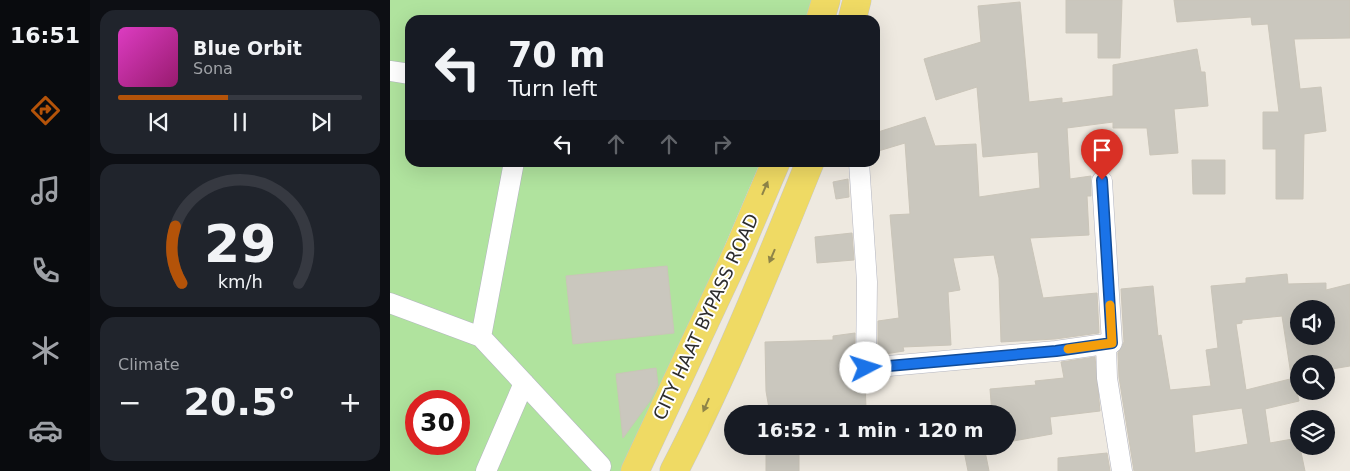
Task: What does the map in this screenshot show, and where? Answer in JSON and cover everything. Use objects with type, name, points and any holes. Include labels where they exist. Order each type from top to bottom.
[{"type":"main road","points":[[822,15],[826,0]]},
{"type":"main road","points":[[853,15],[857,0]]},
{"type":"main road","name":"CITY HAAT BYPASS ROAD","points":[[635,471],[739,249],[774,167]]},
{"type":"main road","name":"CITY HAAT BYPASS ROAD","points":[[674,471],[700,419],[770,262],[808,167]]},
{"type":"street","points":[[390,71],[405,73]]},
{"type":"street","points":[[481,337],[513,167]]},
{"type":"street","points":[[859,167],[868,282],[866,368],[1056,351],[1112,343],[1102,180]]},
{"type":"street","points":[[390,303],[481,337],[601,466]]},
{"type":"street","points":[[1106,343],[1107,378],[1122,471]]},
{"type":"street","points":[[486,471],[524,383]]},
{"type":"green space","points":[[390,0],[818,0],[816,15],[405,15],[405,167],[758,167],[629,471],[390,471]]},
{"type":"building","points":[[1066,0],[1122,0],[1120,58],[1098,58],[1098,33],[1066,33]]},
{"type":"building","points":[[1174,0],[1350,0],[1350,38],[1294,39],[1300,89],[1321,87],[1326,131],[1304,134],[1303,199],[1276,199],[1276,149],[1263,149],[1263,112],[1279,112],[1268,24],[1252,25],[1251,17],[1177,22]]},
{"type":"building","points":[[1020,2],[1029,102],[1062,98],[1062,103],[1113,96],[1113,65],[1197,49],[1201,72],[1205,72],[1208,106],[1174,109],[1178,153],[1150,155],[1147,128],[1113,128],[1113,122],[1067,128],[1070,179],[1091,176],[1091,196],[1087,196],[1089,235],[1030,238],[1043,298],[1097,293],[1099,333],[1055,339],[1001,342],[999,278],[994,255],[953,258],[960,290],[948,292],[951,345],[903,347],[904,351],[878,355],[878,321],[899,318],[890,215],[910,214],[905,143],[880,150],[880,131],[925,117],[935,146],[976,144],[979,197],[1040,188],[1038,152],[983,157],[977,87],[936,100],[924,59],[981,42],[978,6]]},
{"type":"building","points":[[1192,160],[1225,160],[1225,194],[1193,194]]},
{"type":"building","points":[[848,179],[849,197],[836,199],[833,182]]},
{"type":"building","points":[[852,233],[854,260],[817,263],[815,237]]},
{"type":"building","points":[[667,266],[674,333],[573,344],[566,276]]},
{"type":"building","points":[[1287,274],[1288,284],[1326,283],[1326,290],[1350,284],[1350,366],[1335,368],[1335,355],[1290,355],[1290,368],[1282,316],[1242,320],[1242,323],[1236,324],[1246,390],[1290,379],[1290,400],[1299,401],[1265,409],[1270,443],[1290,439],[1290,455],[1302,455],[1305,471],[1134,471],[1119,377],[1118,353],[1124,342],[1121,289],[1153,286],[1158,336],[1161,335],[1170,390],[1211,386],[1206,350],[1218,348],[1211,286],[1246,283],[1246,278]],"holes":[[[1242,408],[1248,444],[1195,453],[1192,415]]]},
{"type":"building","points":[[855,333],[854,368],[856,375],[865,379],[866,405],[768,405],[766,391],[765,342],[833,340],[833,336]]},
{"type":"building","points":[[1095,357],[1100,411],[1050,417],[1052,434],[1016,441],[1016,405],[991,405],[990,389],[1036,385],[1035,381],[1064,378],[1061,362]]},
{"type":"building","points":[[656,368],[658,385],[650,401],[623,438],[616,374]]},
{"type":"building","points":[[1107,453],[1110,471],[1058,471],[1058,458]]},
{"type":"building","points":[[766,455],[799,455],[799,471],[766,471]]},
{"type":"building","points":[[965,455],[986,455],[989,471],[968,471]]},
{"type":"slow traffic","points":[[1068,349],[1112,343],[1110,305]]},
{"type":"route","points":[[866,368],[1056,351],[1112,343],[1102,180]]}]
